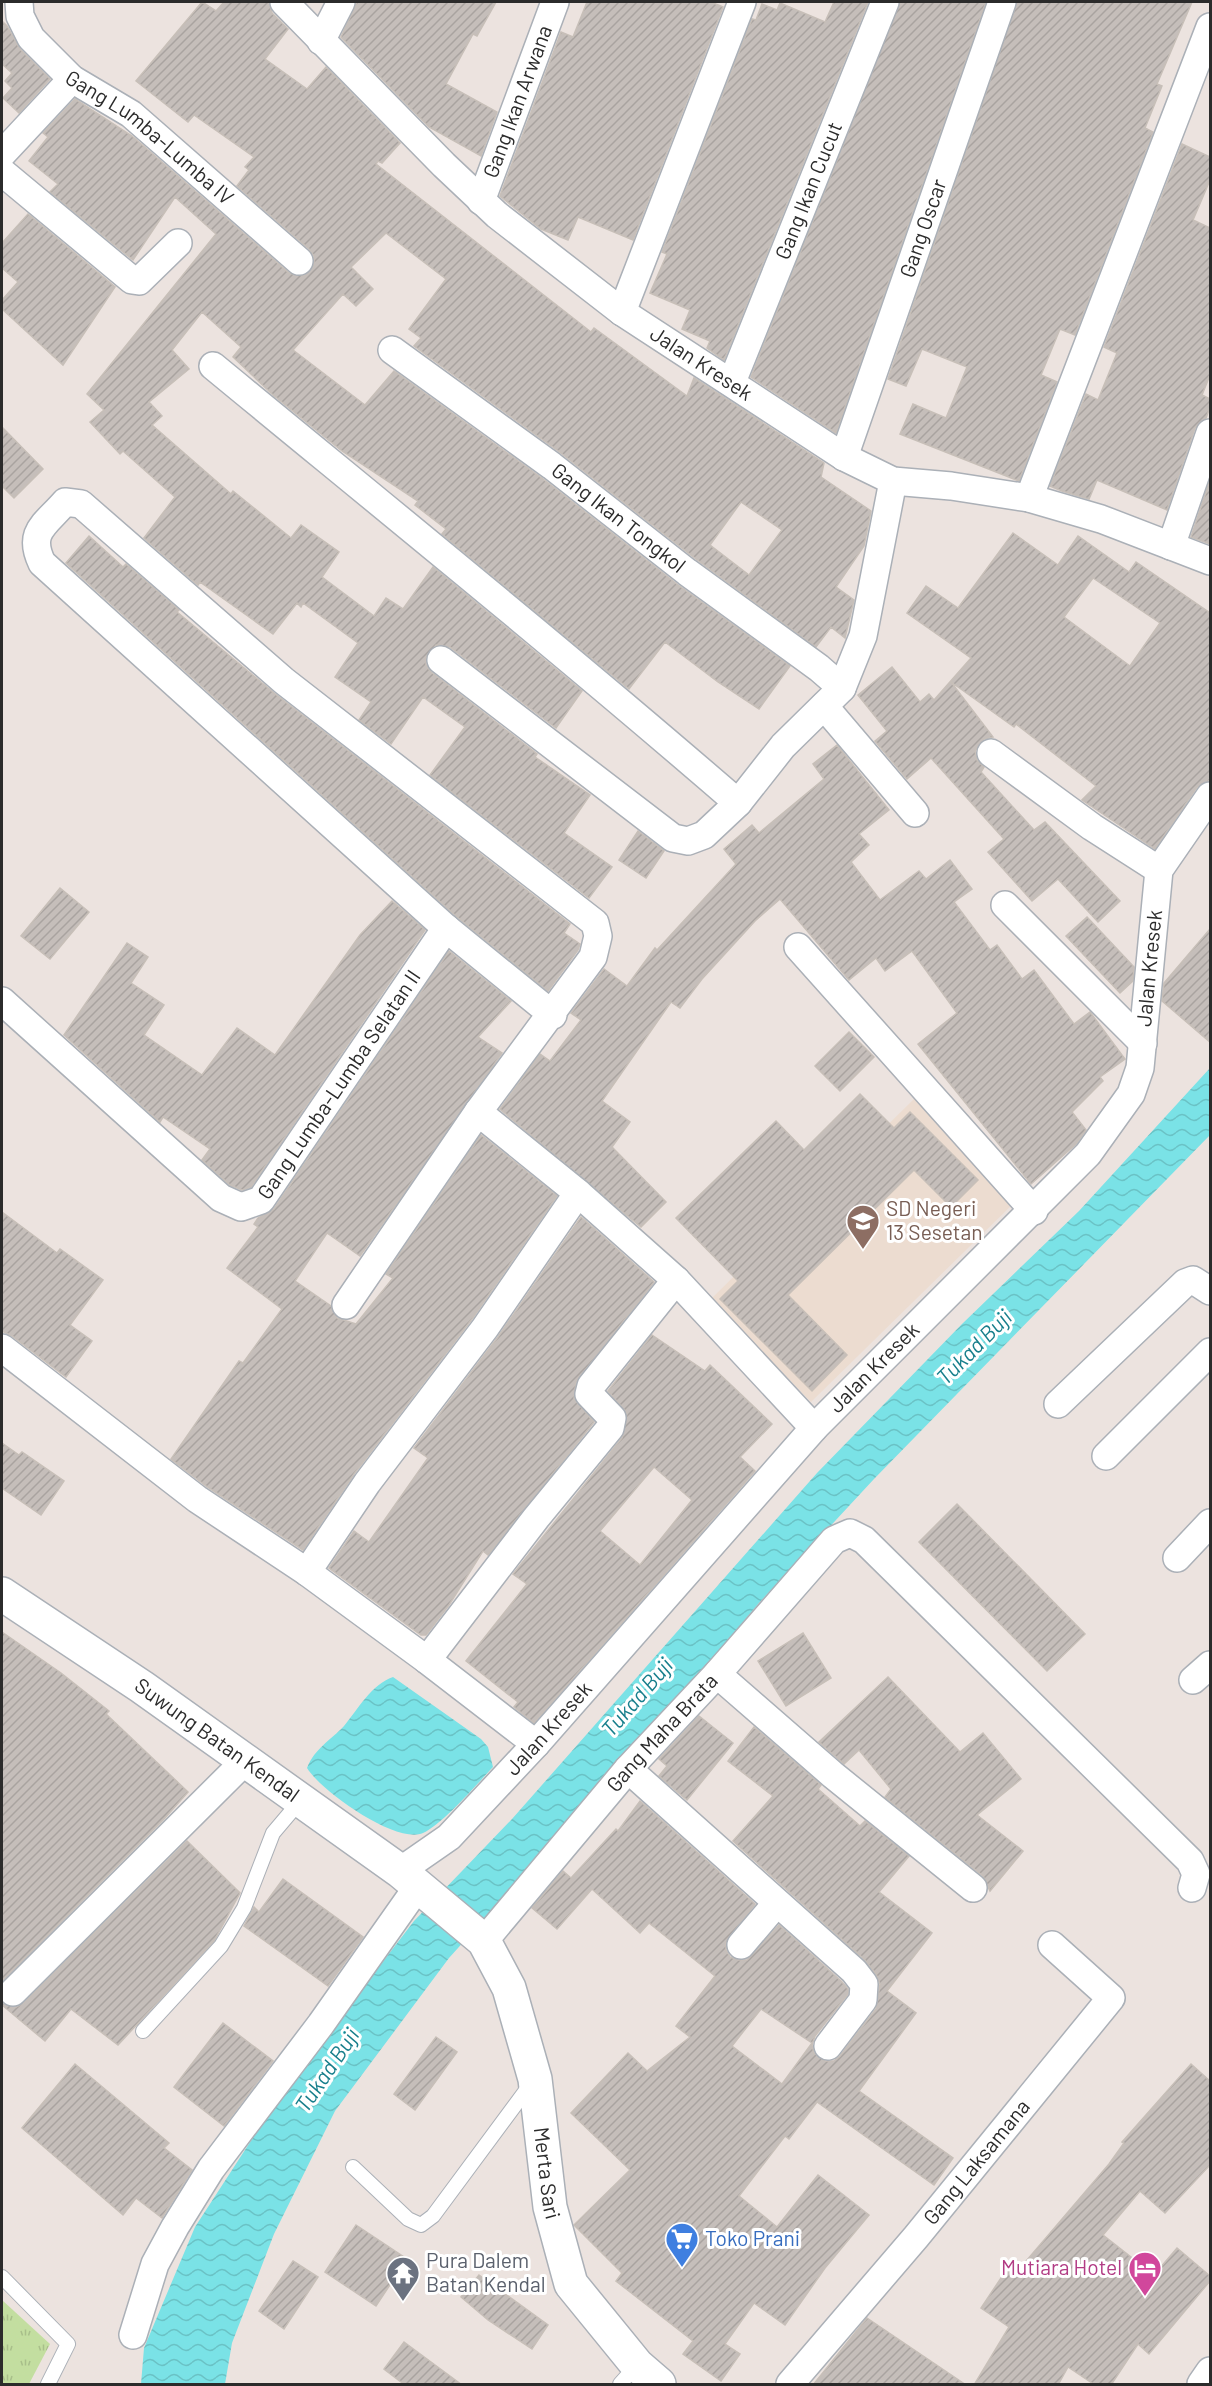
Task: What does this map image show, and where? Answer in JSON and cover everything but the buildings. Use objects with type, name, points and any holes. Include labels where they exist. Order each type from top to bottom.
[{"type":"street","name":"Gang Lumba-Lumba IV","points":[[19,2],[20,16],[31,38],[72,79],[131,114],[299,261]]},
{"type":"street","name":"Jalan Kresek","points":[[284,2],[481,201],[622,312],[844,457],[893,482],[951,486],[1029,498],[1101,519],[1210,561]]},
{"type":"street","points":[[321,41],[341,2]]},
{"type":"street","name":"Gang Ikan Arwana","points":[[481,201],[555,2]]},
{"type":"street","points":[[622,312],[742,2]]},
{"type":"street","name":"Gang Ikan Cucut","points":[[732,382],[885,2]]},
{"type":"street","name":"Gang Oscar","points":[[844,457],[1002,2]]},
{"type":"street","points":[[1029,498],[1210,27]]},
{"type":"street","points":[[2,154],[72,79]]},
{"type":"street","points":[[2,172],[132,280],[138,281],[178,243]]},
{"type":"street","name":"Gang Ikan Tongkol","points":[[392,350],[552,466],[687,572],[819,668],[833,697],[915,813]]},
{"type":"street","points":[[213,366],[488,595],[582,669],[738,803]]},
{"type":"street","points":[[1171,546],[1210,433]]},
{"type":"street","points":[[441,660],[673,838],[688,841],[704,835],[738,803],[783,746],[833,697],[863,636],[893,482]]},
{"type":"street","points":[[346,1305],[478,1112],[553,1015],[593,957],[598,936],[595,923],[284,681],[81,504],[65,502],[38,532],[34,546],[42,562],[446,928],[553,1015]]},
{"type":"street","points":[[991,753],[1092,826],[1159,870]]},
{"type":"street","name":"Jalan Kresek","points":[[415,1883],[449,1837],[536,1744],[814,1428],[1088,1155],[1131,1094],[1140,1068],[1159,870],[1210,796]]},
{"type":"street","points":[[1005,905],[1143,1043]]},
{"type":"street","name":"Gang Lumba-Lumba Selatan II","points":[[2,1001],[221,1198],[241,1208],[261,1200],[446,928]]},
{"type":"street","points":[[798,947],[1034,1211]]},
{"type":"street","points":[[478,1112],[578,1193],[676,1280],[814,1428]]},
{"type":"street","points":[[307,1572],[367,1483],[485,1328],[578,1193]]},
{"type":"street","points":[[427,1660],[536,1518],[610,1428],[612,1418],[589,1394],[591,1386],[676,1280]]},
{"type":"street","points":[[1058,1404],[1185,1283],[1193,1280],[1210,1291]]},
{"type":"street","points":[[2,1348],[197,1499],[307,1572],[536,1744]]},
{"type":"street","points":[[1106,1456],[1210,1352]]},
{"type":"street","points":[[1178,1558],[1210,1523]]},
{"type":"street","name":"Gang Maha Brata","points":[[481,1939],[628,1770],[717,1674],[834,1540],[850,1533],[864,1540],[1190,1861],[1196,1874],[1192,1888]]},
{"type":"street","name":"Suwung Batan Kendal","points":[[2,1594],[142,1687],[301,1800],[415,1883],[481,1939]]},
{"type":"street","points":[[717,1674],[833,1775],[974,1888]]},
{"type":"street","points":[[13,1992],[245,1761]]},
{"type":"street","points":[[628,1770],[854,1971],[864,1984],[863,2000],[828,2046]]},
{"type":"street","points":[[133,2335],[155,2264],[199,2188],[321,2024],[415,1883]]},
{"type":"street","points":[[741,1945],[776,1904]]},
{"type":"street","name":"Merta Sari","points":[[481,1939],[508,1988],[535,2079],[550,2207],[571,2284],[639,2378]]},
{"type":"street","name":"Gang Laksamana","points":[[790,2385],[916,2237],[1111,1998],[1052,1945]]},
{"type":"street","points":[[1201,2385],[1210,2372]]},
{"type":"lane","points":[[142,2031],[221,1946],[244,1908],[273,1833],[301,1800]]},
{"type":"lane","points":[[353,2167],[408,2219],[422,2225],[434,2216],[535,2079]]},
{"type":"lane","points":[[2,2277],[68,2344],[48,2385]]},
{"type":"shaded area","name":"SD Negeri 13 Sesetan","points":[[915,1098],[1016,1201],[811,1402],[711,1299]]},
{"type":"green space","points":[[2,2300],[50,2344],[29,2384],[2,2384]]},
{"type":"water","name":"Tukad Buji","points":[[1210,1068],[1210,1135],[874,1479],[759,1603],[621,1767],[449,1958],[335,2111],[274,2234],[232,2343],[225,2384],[141,2384],[144,2348],[195,2227],[280,2096],[414,1921],[512,1819],[817,1473],[962,1324],[1079,1211]]},
{"type":"water","points":[[393,1677],[481,1739],[488,1747],[493,1767],[450,1813],[423,1833],[411,1835],[379,1824],[360,1814],[327,1790],[307,1768],[319,1750],[344,1726],[372,1691],[385,1680]]},
{"type":"place","name":"SD Negeri 13 Sesetan","points":[[863,1250]]},
{"type":"place","name":"Toko Prani","points":[[682,2268]]},
{"type":"place","name":"Mutiara Hotel","points":[[1145,2297]]},
{"type":"place","name":"Pura Dalem Batan Kendal","points":[[403,2302]]}]
